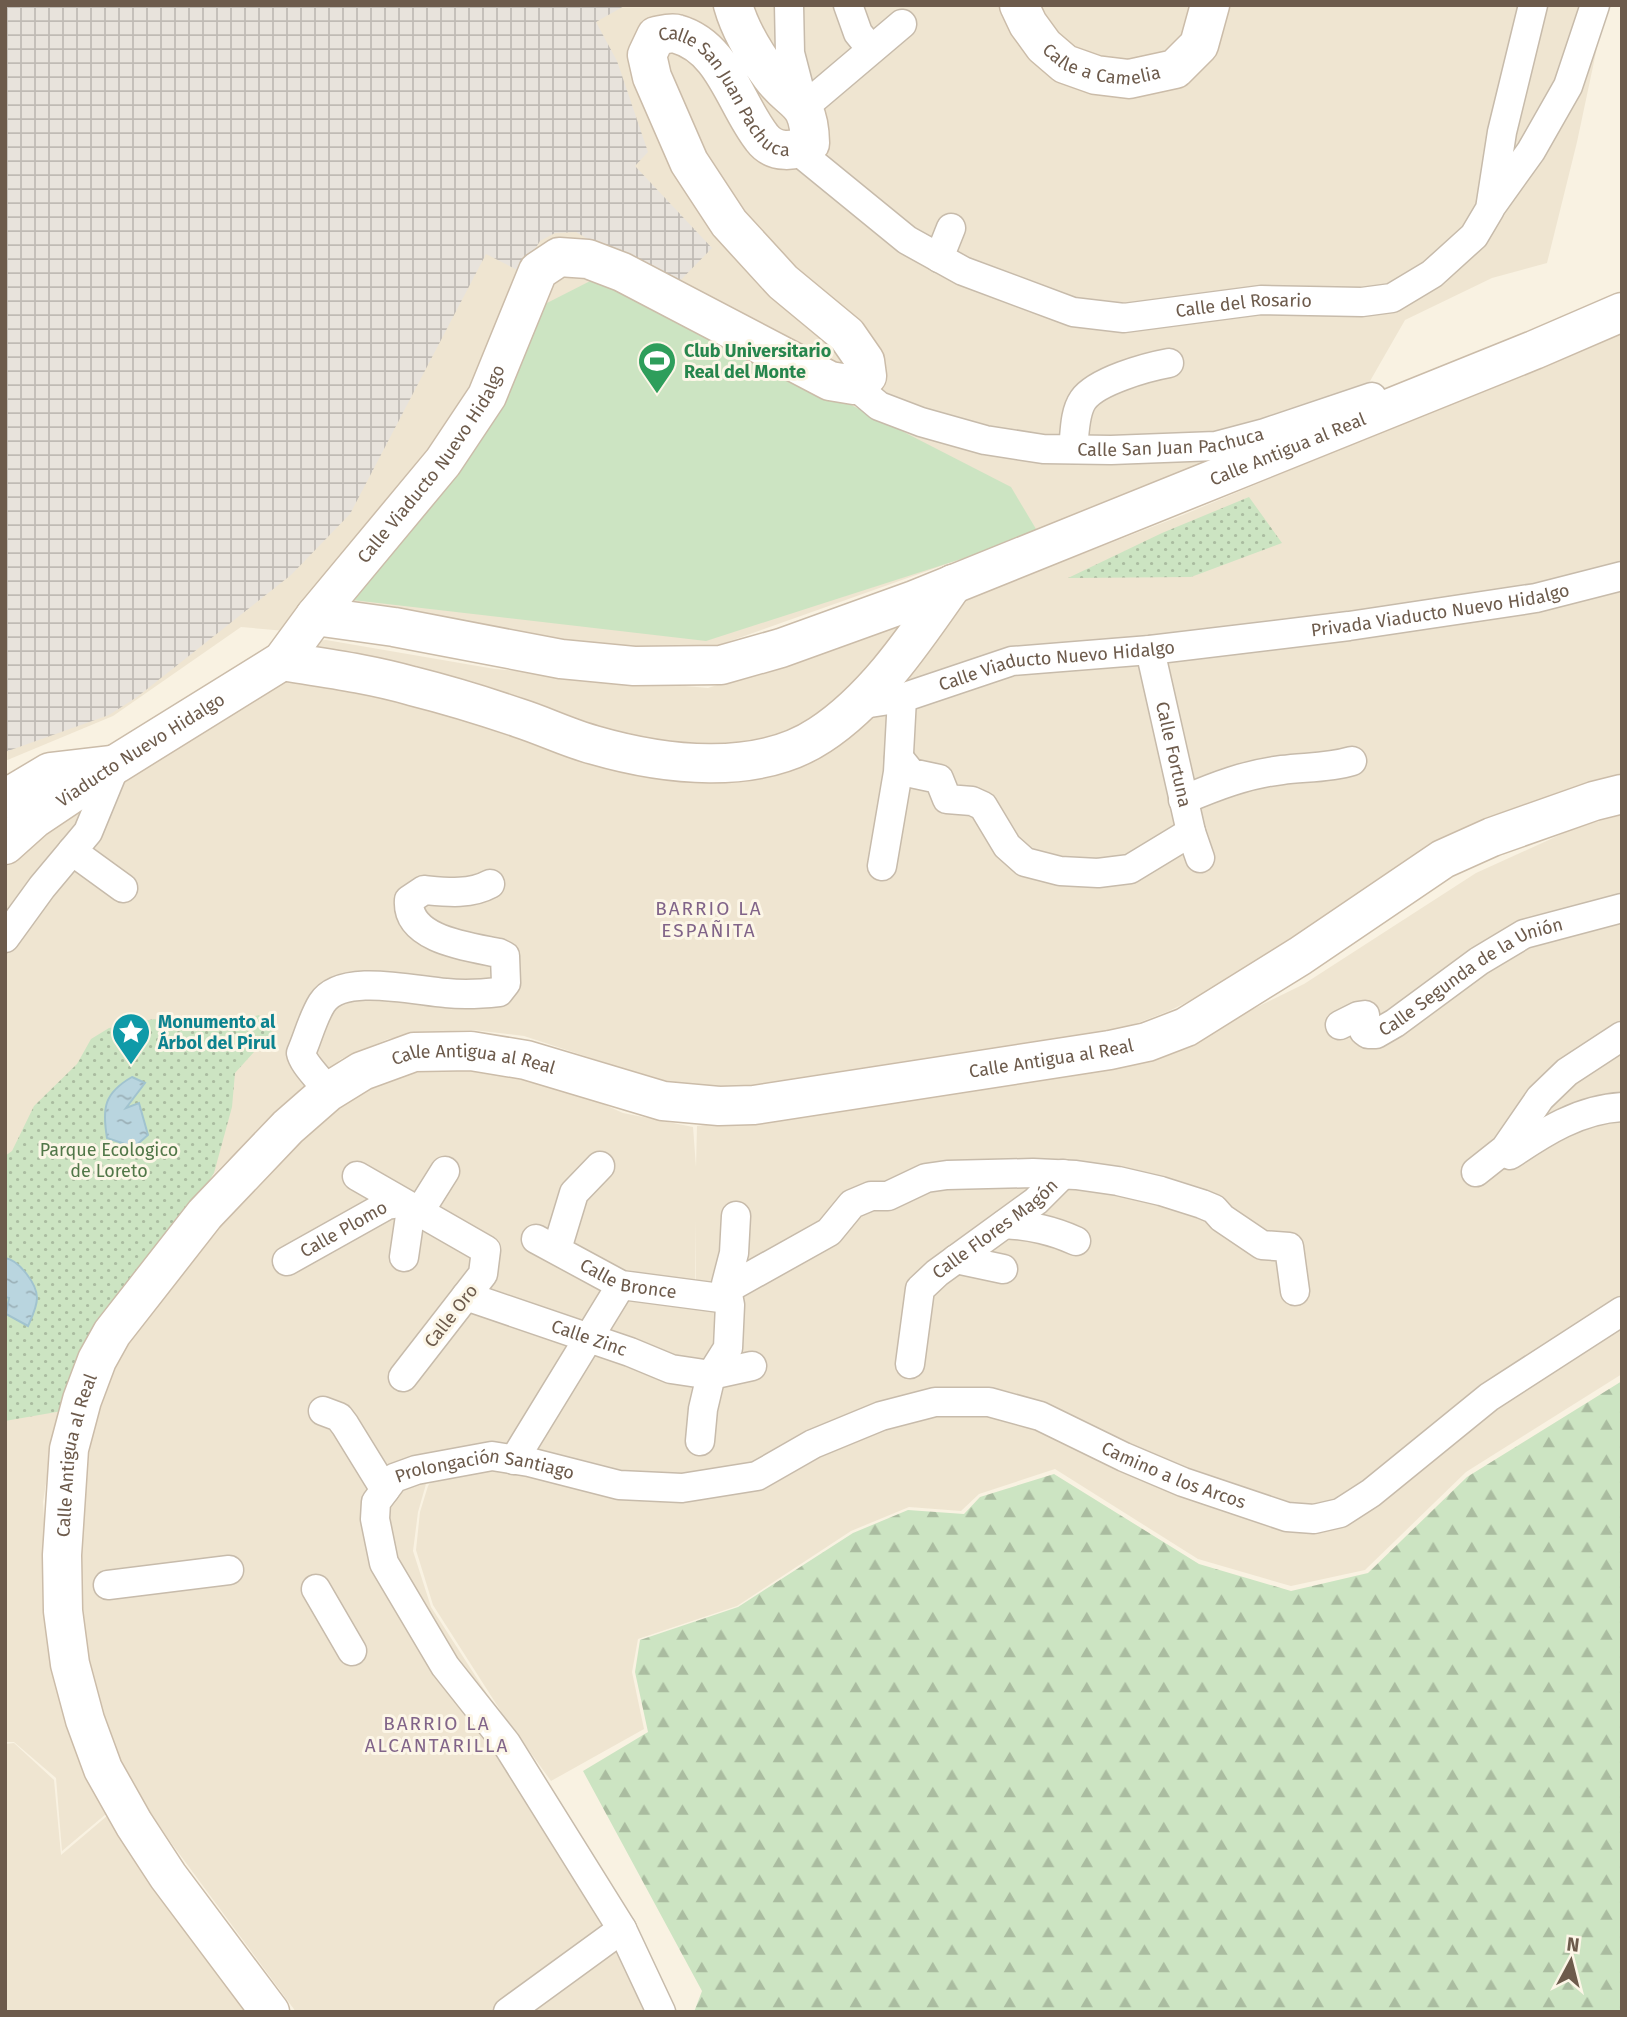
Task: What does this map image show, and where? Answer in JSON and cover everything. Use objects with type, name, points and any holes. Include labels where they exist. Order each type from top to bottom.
[{"type":"main road","points":[[733,5],[737,19],[772,78],[804,107]]},
{"type":"main road","name":"Calle a Camelia","points":[[1020,5],[1028,24],[1044,46],[1065,64],[1096,75],[1129,79],[1175,69],[1199,45],[1210,5]]},
{"type":"main road","name":"Calle San Juan Pachuca","points":[[559,257],[588,259],[622,272],[830,382],[854,385],[867,376],[865,361],[847,335],[783,282],[729,223],[689,162],[652,78],[647,55],[656,36],[676,33],[700,46],[724,74],[763,139],[776,149],[797,150],[810,143],[810,129],[804,107]]},
{"type":"main road","name":"Calle Viaducto Nuevo Hidalgo","points":[[282,661],[315,616],[443,462],[487,396],[538,271],[559,257]]},
{"type":"main road","name":"Calle Antigua al Real","points":[[315,616],[394,627],[562,659],[634,666],[720,665],[781,648],[953,584],[1622,312]]},
{"type":"main road","points":[[282,661],[410,685],[519,718],[594,745],[652,758],[726,764],[777,756],[820,736],[857,705],[911,644],[953,584]]},
{"type":"main road","name":"Viaducto Nuevo Hidalgo","points":[[5,845],[34,819],[116,764],[282,661]]},
{"type":"main road","points":[[5,799],[50,772],[116,764]]},
{"type":"main road","name":"Calle Antigua al Real","points":[[270,2012],[168,1876],[103,1769],[85,1720],[70,1664],[63,1611],[64,1506],[69,1450],[82,1401],[97,1360],[112,1333],[205,1214],[288,1127],[328,1092],[362,1071],[414,1052],[471,1051],[527,1060],[663,1101],[719,1107],[754,1105],[1147,1042],[1186,1027],[1300,956],[1443,859],[1492,837],[1594,801],[1622,794]]},
{"type":"street","points":[[789,5],[790,53],[804,107],[902,24]]},
{"type":"street","points":[[848,5],[858,33],[871,50]]},
{"type":"street","name":"Calle del Rosario","points":[[797,150],[907,240],[963,271],[1073,312],[1124,318],[1261,300],[1362,302],[1392,298],[1433,274],[1474,236],[1490,209],[1502,132],[1533,5]]},
{"type":"street","points":[[1490,209],[1531,152],[1568,86],[1595,5]]},
{"type":"street","points":[[939,258],[951,228]]},
{"type":"street","points":[[1073,449],[1079,410],[1084,398],[1104,384],[1149,367],[1169,363]]},
{"type":"street","name":"Calle San Juan Pachuca","points":[[854,385],[879,406],[921,422],[985,440],[1042,449],[1216,446],[1265,433],[1387,392],[1412,389],[1443,365]]},
{"type":"street","name":"Privada Viaducto Nuevo Hidalgo","points":[[1258,635],[1349,626],[1536,598],[1622,576]]},
{"type":"street","name":"Calle Viaducto Nuevo Hidalgo","points":[[857,705],[901,698],[1012,661],[1150,650],[1258,635]]},
{"type":"street","name":"Calle Fortuna","points":[[1150,650],[1183,800],[1200,858]]},
{"type":"street","points":[[882,866],[899,758],[901,698]]},
{"type":"street","points":[[899,758],[911,773],[939,779],[947,799],[972,801],[983,806],[1007,846],[1025,862],[1060,871],[1098,873],[1130,869],[1191,831]]},
{"type":"street","points":[[1183,800],[1238,778],[1282,770],[1328,768],[1352,761]]},
{"type":"street","points":[[5,938],[42,887],[88,832],[116,764]]},
{"type":"street","points":[[72,851],[122,888]]},
{"type":"street","points":[[328,1092],[316,1073],[303,1061],[301,1053],[323,1002],[335,992],[355,986],[476,995],[499,992],[506,983],[505,956],[453,944],[417,924],[408,911],[409,900],[424,890],[471,890],[490,884]]},
{"type":"street","name":"Calle Segunda de la Unión","points":[[1340,1025],[1365,1015],[1364,1031],[1376,1034],[1479,961],[1524,934],[1622,908]]},
{"type":"street","points":[[1622,1035],[1567,1072],[1540,1098],[1505,1149],[1476,1172],[1498,1164],[1540,1134],[1578,1116],[1622,1107]]},
{"type":"street","name":"Calle Bronce","points":[[600,1166],[574,1193],[546,1244],[621,1285],[727,1294]]},
{"type":"street","points":[[404,1257],[410,1208],[445,1171]]},
{"type":"street","points":[[727,1294],[828,1232],[852,1204],[871,1196],[888,1196],[926,1178],[947,1175],[1063,1174],[1118,1181],[1161,1191],[1214,1209],[1222,1218],[1262,1245],[1289,1247],[1295,1291]]},
{"type":"street","name":"Calle Flores Magón","points":[[910,1364],[920,1289],[937,1273],[1036,1201],[1063,1174]]},
{"type":"street","points":[[357,1176],[410,1208]]},
{"type":"street","name":"Calle Plomo","points":[[287,1261],[387,1205],[410,1208]]},
{"type":"street","name":"Calle Oro","points":[[403,1377],[483,1274],[486,1250],[410,1208]]},
{"type":"street","points":[[700,1441],[710,1375],[729,1348],[730,1305],[727,1294],[734,1253],[736,1216]]},
{"type":"street","points":[[1005,1224],[1036,1226],[1056,1231],[1076,1241]]},
{"type":"street","points":[[956,1259],[1003,1269]]},
{"type":"street","points":[[514,1460],[621,1285]]},
{"type":"street","name":"Calle Zinc","points":[[466,1296],[630,1352],[671,1369],[710,1375]]},
{"type":"street","name":"Camino a los Arcos","points":[[682,1488],[757,1476],[814,1444],[881,1416],[935,1402],[989,1402],[1040,1416],[1183,1482],[1287,1517],[1314,1519],[1340,1513],[1371,1493],[1489,1397],[1622,1311]]},
{"type":"street","points":[[710,1375],[752,1366]]},
{"type":"street","points":[[323,1411],[339,1417],[385,1490]]},
{"type":"street","name":"Prolongación Santiago","points":[[661,2012],[622,1928],[506,1743],[444,1666],[384,1563],[375,1519],[376,1502],[394,1478],[416,1470],[492,1456],[619,1485],[682,1488]]},
{"type":"street","points":[[108,1585],[229,1570]]},
{"type":"street","points":[[316,1589],[352,1651]]},
{"type":"street","points":[[509,2012],[622,1928]]},
{"type":"shaded area","points":[[5,5],[1606,5],[1577,142],[1547,263],[1492,278],[1405,320],[1350,416],[1062,523],[708,649],[608,659],[241,627],[113,716],[5,761]]},
{"type":"shaded area","points":[[5,5],[626,5],[596,22],[617,61],[648,152],[635,166],[712,248],[672,289],[576,232],[555,233],[540,241],[521,272],[486,254],[350,514],[291,575],[137,697],[109,715],[5,752]]},
{"type":"shaded area","name":"BARRIO LA ESPAÑITA","points":[[1622,331],[1622,779],[1169,1011],[1122,1029],[784,1082],[723,1089],[664,1082],[524,1036],[473,1030],[426,1032],[388,1039],[341,1059],[227,1161],[166,1222],[53,1439],[43,1502],[51,1632],[112,1809],[62,1851],[56,1778],[14,1742],[5,1742],[5,818],[275,644],[326,640],[495,669],[708,688],[877,633],[1183,515]]},
{"type":"shaded area","points":[[1622,815],[1622,1374],[1466,1472],[1365,1570],[1291,1586],[1198,1559],[1055,1469],[979,1494],[961,1511],[909,1507],[851,1531],[737,1606],[638,1639],[632,1672],[644,1729],[551,1781],[502,1713],[433,1605],[416,1550],[420,1512],[428,1486],[447,1457],[510,1448],[530,1452],[624,1290],[696,1301],[696,1219],[695,1299],[624,1288],[528,1451],[510,1446],[446,1455],[426,1484],[418,1512],[413,1551],[431,1607],[498,1711],[646,2012],[296,2012],[121,1770],[97,1702],[73,1602],[75,1533],[90,1416],[124,1331],[312,1125],[363,1085],[431,1069],[500,1069],[574,1091],[623,1113],[693,1127],[696,1167],[697,1126],[1097,1069],[1172,1049],[1304,984],[1476,873],[1577,827]]},
{"type":"shaded area","points":[[14,1743],[54,1780],[61,1855],[114,1810],[258,2012],[5,2012],[5,1744]]},
{"type":"green space","name":"Club Universitario Real del Monte","points":[[600,276],[1011,487],[1039,534],[706,641],[335,598],[547,303]]},
{"type":"green space","points":[[1249,497],[1282,543],[1191,577],[1068,578],[1162,533]]},
{"type":"green space","name":"Parque Ecologico de Loreto","points":[[259,1015],[272,1032],[235,1073],[232,1107],[214,1173],[62,1411],[5,1421],[5,1156],[12,1151],[34,1106],[77,1064],[91,1039],[109,1028],[154,1019],[186,1025],[218,1025]]},
{"type":"green space","points":[[1622,1381],[1622,2012],[694,2012],[702,1991],[583,1771],[648,1732],[635,1672],[640,1640],[738,1607],[853,1533],[908,1510],[964,1514],[980,1497],[1054,1474],[1199,1564],[1291,1591],[1368,1573],[1467,1477]]},
{"type":"water","points":[[132,1077],[145,1083],[126,1108],[139,1103],[148,1135],[134,1147],[107,1138],[105,1118],[110,1095]]},
{"type":"water","points":[[5,1258],[21,1268],[31,1280],[36,1292],[36,1305],[28,1326],[6,1314],[9,1298],[5,1297]]},
{"type":"place","name":"Club Universitario Real del Monte","points":[[657,395]]},
{"type":"place","name":"Monumento al Árbol del Pirul","points":[[131,1066]]},
{"type":"district","name":"BARRIO LA ESPAÑITA","points":[[709,919]]},
{"type":"district","name":"BARRIO LA ALCANTARILLA","points":[[437,1734]]}]
